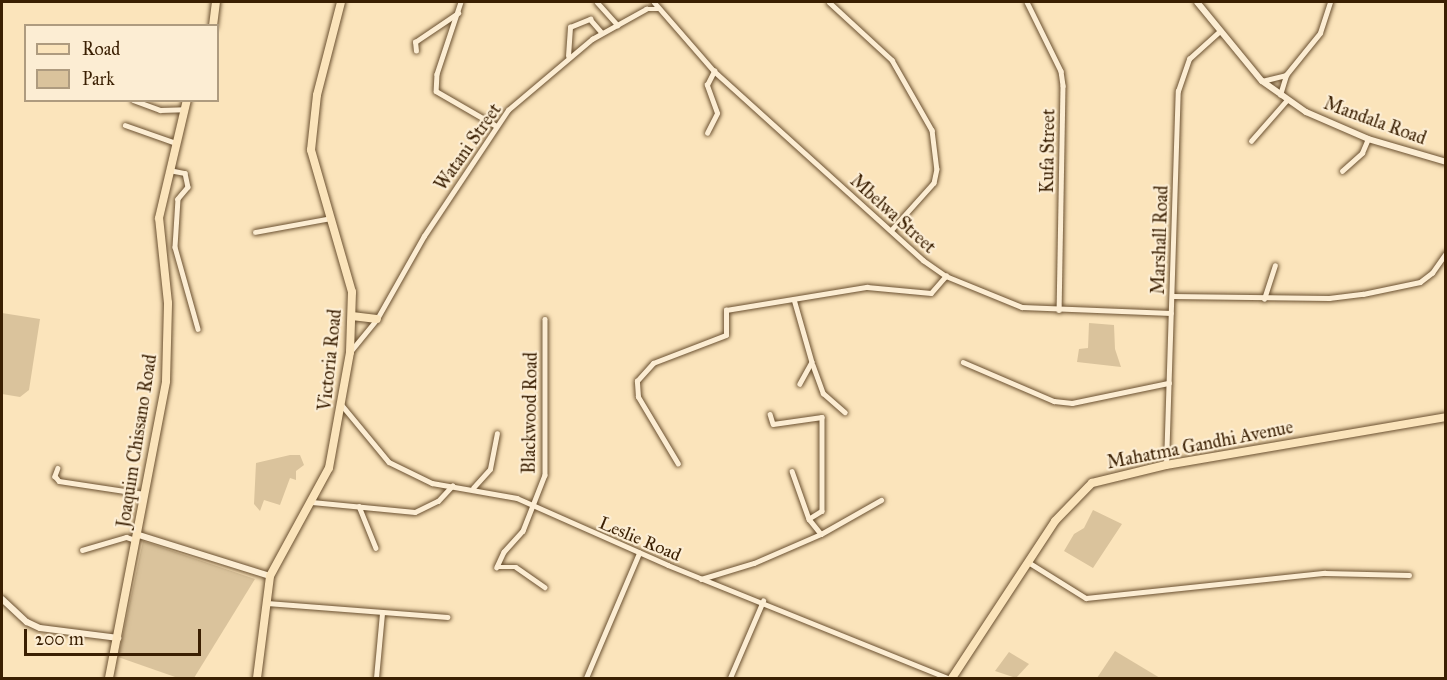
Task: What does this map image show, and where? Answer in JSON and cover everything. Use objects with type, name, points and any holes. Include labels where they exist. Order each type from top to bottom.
[{"type":"highway","points":[[213,24],[216,2]]},
{"type":"highway","name":"Joaquim Chissano Road","points":[[110,678],[147,494],[168,356],[168,303],[159,218],[185,105]]},
{"type":"main road","name":"Victoria Road","points":[[257,678],[270,576],[329,468],[350,352],[352,292],[311,150],[311,125],[340,2]]},
{"type":"main road","points":[[352,316],[377,319]]},
{"type":"main road","name":"Mahatma Gandhi Avenue","points":[[952,678],[1028,562],[1082,489],[1109,477],[1166,465],[1446,417]]},
{"type":"street","points":[[461,2],[436,74],[436,91],[495,125]]},
{"type":"street","points":[[597,2],[618,25]]},
{"type":"street","name":"Mbelwa Street","points":[[654,2],[714,71],[891,231],[946,276],[1011,304],[1059,310],[1171,313]]},
{"type":"street","points":[[829,2],[892,60],[932,130],[937,169],[934,183],[891,231]]},
{"type":"street","name":"Kufa Street","points":[[1028,2],[1061,71],[1063,86],[1059,310]]},
{"type":"street","name":"Mandala Road","points":[[1197,2],[1262,81],[1280,95],[1320,119],[1368,139],[1446,162]]},
{"type":"street","points":[[1280,95],[1286,75],[1314,44],[1330,2]]},
{"type":"street","name":"Watani Street","points":[[350,352],[377,319],[495,125],[568,56],[602,33],[646,9],[658,9]]},
{"type":"street","points":[[416,51],[415,42],[458,13]]},
{"type":"street","points":[[568,56],[570,27],[590,19],[602,33]]},
{"type":"street","name":"Marshall Road","points":[[1166,465],[1178,92],[1189,59],[1220,31]]},
{"type":"street","points":[[707,133],[717,113],[707,85],[714,71]]},
{"type":"street","points":[[1262,81],[1286,75]]},
{"type":"street","points":[[1251,141],[1287,99]]},
{"type":"street","points":[[138,102],[160,110],[185,105]]},
{"type":"street","points":[[124,125],[176,143]]},
{"type":"street","points":[[1342,171],[1362,153],[1368,139]]},
{"type":"street","points":[[169,170],[185,173],[188,187],[178,199],[175,247],[198,329]]},
{"type":"street","points":[[255,232],[331,218]]},
{"type":"street","points":[[1172,297],[1329,298],[1402,287],[1432,273],[1446,253]]},
{"type":"street","points":[[1264,299],[1275,266]]},
{"type":"street","points":[[678,464],[638,397],[641,374],[653,363],[726,335],[725,314],[732,307],[867,287],[931,293],[946,276]]},
{"type":"street","points":[[794,299],[812,362],[824,393],[845,412]]},
{"type":"street","name":"Blackwood Road","points":[[545,319],[545,472],[531,504],[523,531],[504,552],[497,567],[516,567],[545,587]]},
{"type":"street","points":[[800,384],[812,362]]},
{"type":"street","points":[[963,362],[1054,401],[1072,404],[1116,397],[1169,383]]},
{"type":"street","name":"Leslie Road","points":[[341,404],[389,462],[432,483],[473,488],[531,504],[701,579],[763,601],[948,678]]},
{"type":"street","points":[[770,414],[773,424],[822,417],[822,511],[809,519]]},
{"type":"street","points":[[473,488],[490,469],[498,434]]},
{"type":"street","points":[[58,468],[55,476],[59,481],[147,494]]},
{"type":"street","points":[[792,471],[809,519],[821,534]]},
{"type":"street","points":[[312,501],[415,512],[438,501],[452,486]]},
{"type":"street","points":[[701,579],[754,563],[821,534],[881,500]]},
{"type":"street","points":[[359,506],[376,548]]},
{"type":"street","points":[[82,550],[126,537],[139,538],[270,576]]},
{"type":"street","points":[[586,678],[639,553]]},
{"type":"street","points":[[1028,562],[1086,598],[1325,573],[1409,575]]},
{"type":"street","points":[[2,599],[40,628],[118,638]]},
{"type":"street","points":[[730,678],[763,601]]},
{"type":"street","points":[[267,603],[447,617]]},
{"type":"street","points":[[375,678],[382,613]]},
{"type":"green space","points":[[2,313],[40,319],[29,390],[20,397],[2,394]]},
{"type":"green space","points":[[1089,323],[1114,325],[1115,349],[1121,367],[1077,362],[1079,349],[1088,348]]},
{"type":"green space","points":[[300,455],[304,465],[296,471],[296,480],[290,478],[280,505],[264,500],[260,511],[254,504],[256,463]]},
{"type":"green space","points":[[1093,510],[1122,524],[1093,568],[1064,551],[1074,534],[1084,528]]},
{"type":"green space","points":[[143,541],[255,579],[194,678],[178,678],[118,657]]},
{"type":"green space","points":[[1115,651],[1160,678],[1097,678]]},
{"type":"green space","points":[[1009,652],[1029,664],[1016,678],[995,671]]}]
